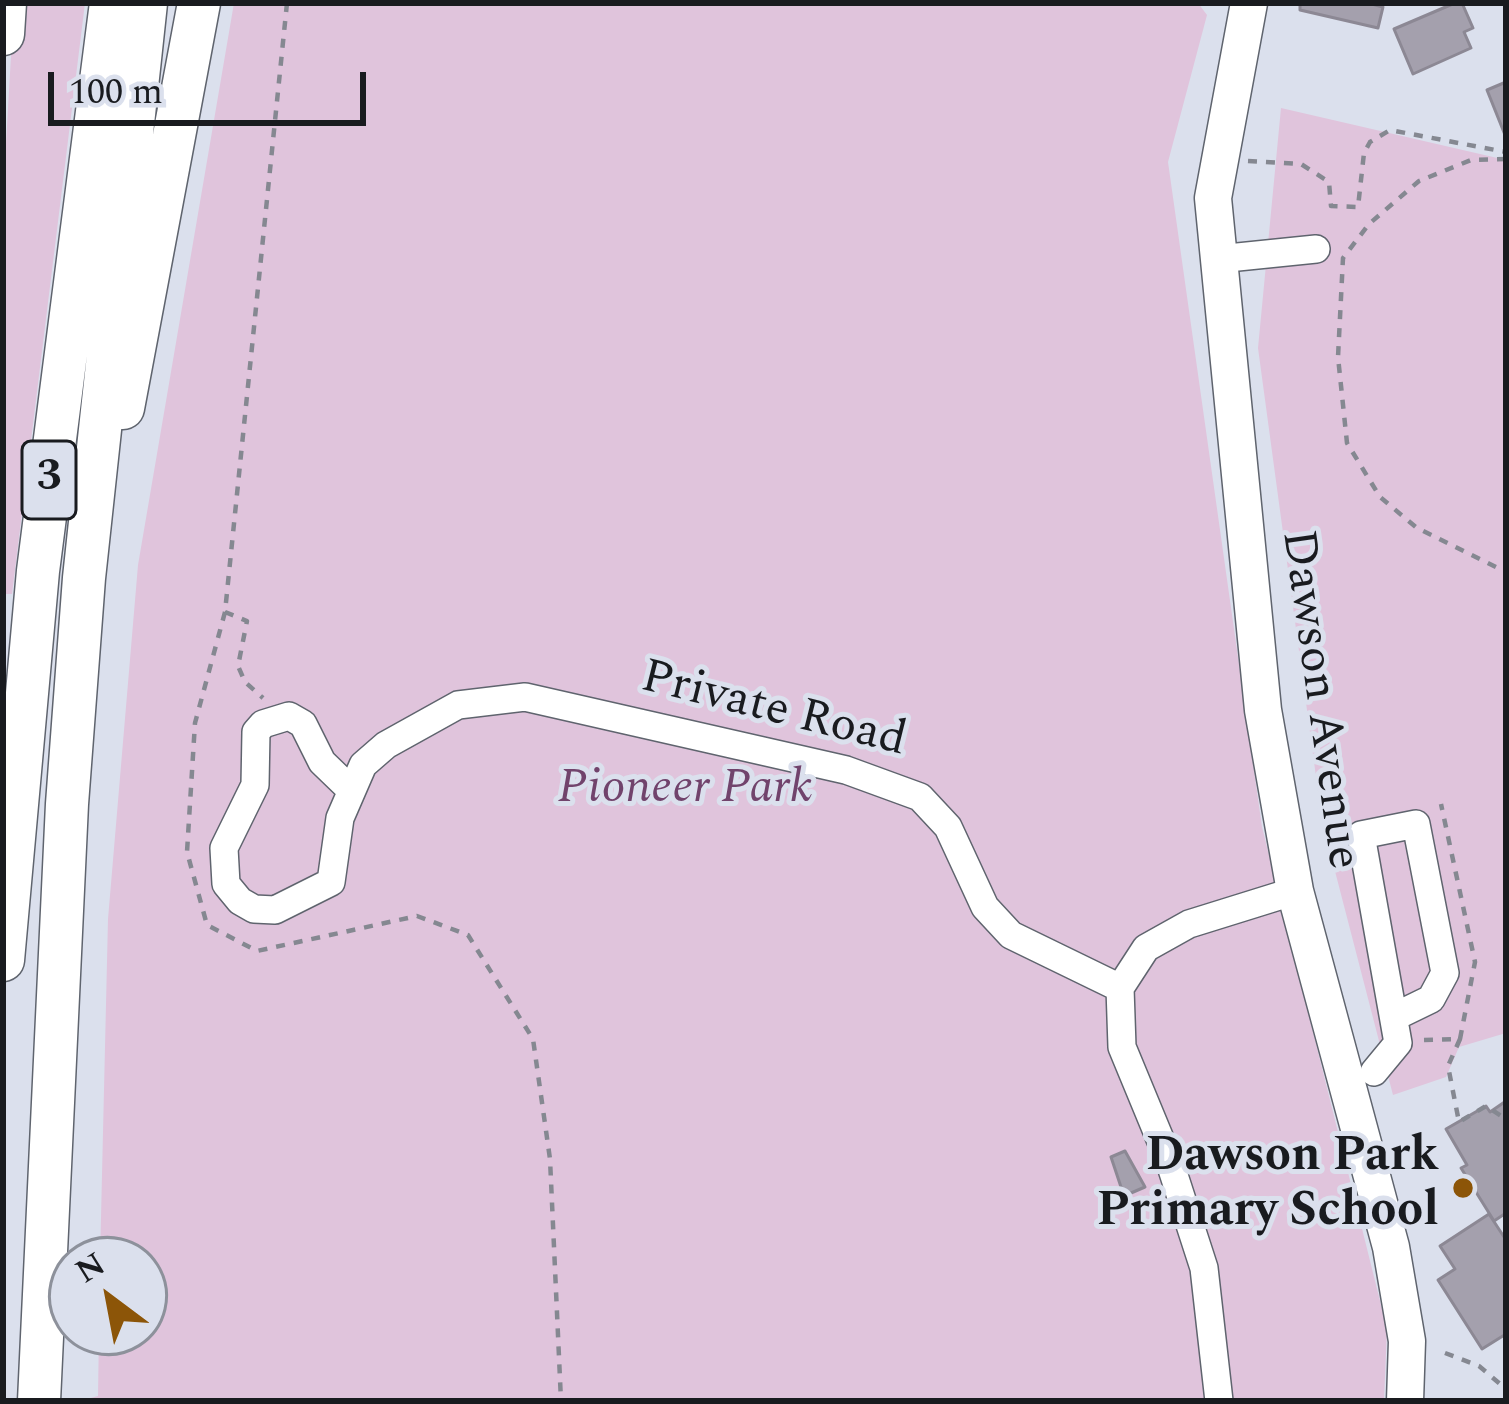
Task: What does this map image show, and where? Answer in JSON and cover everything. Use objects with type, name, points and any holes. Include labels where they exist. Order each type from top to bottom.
[{"type":"highway","points":[[3,34],[5,3]]},
{"type":"highway","name":"3","points":[[3,960],[41,549],[111,3]]},
{"type":"highway","name":"3","points":[[39,1401],[67,804],[83,578],[146,3]]},
{"type":"highway","points":[[83,578],[131,372],[199,3]]},
{"type":"main road","name":"Dawson Avenue","points":[[1250,3],[1214,198],[1263,710],[1295,891],[1391,1247],[1407,1341],[1405,1401]]},
{"type":"lane","points":[[1218,259],[1316,249]]},
{"type":"lane","name":"Private Road","points":[[273,719],[256,732],[255,785],[224,848],[226,884],[240,902],[254,910],[275,910],[332,882],[340,818],[351,790],[363,764],[386,745],[458,705],[525,697],[846,770],[920,797],[948,826],[985,907],[1011,935],[1120,988]]},
{"type":"lane","points":[[273,719],[289,716],[302,724],[322,762],[351,790]]},
{"type":"lane","points":[[1373,1072],[1398,1043],[1361,836],[1416,824],[1445,973],[1431,999],[1394,1017]]},
{"type":"lane","points":[[1219,1401],[1204,1268],[1170,1163],[1122,1047],[1120,988],[1146,948],[1189,924],[1295,891]]},
{"type":"path","points":[[1234,159],[1301,164],[1329,182],[1331,206],[1358,207],[1364,153],[1370,142],[1390,130],[1506,155]]},
{"type":"path","points":[[1506,155],[1471,160],[1419,181],[1369,224],[1342,258],[1338,357],[1347,443],[1380,497],[1418,528],[1506,572]]},
{"type":"path","points":[[225,612],[248,621],[238,666],[273,719]]},
{"type":"path","points":[[1460,1039],[1448,1066],[1459,1122],[1486,1106],[1506,1119]]},
{"type":"path","points":[[1444,1353],[1480,1366],[1506,1389]]},
{"type":"green space","points":[[14,3],[85,3],[12,594],[3,594],[3,196]]},
{"type":"green space","name":"Pioneer Park","points":[[234,3],[1198,3],[1207,15],[1168,162],[1262,827],[1387,1329],[1384,1401],[80,1401],[98,1396],[99,1356],[168,1356],[168,1236],[101,1236],[108,919],[138,565]]},
{"type":"green space","points":[[1281,108],[1506,160],[1506,1033],[1459,1047],[1446,1077],[1393,1095],[1322,821],[1258,348]]},
{"type":"building","points":[[1300,3],[1383,7],[1378,28],[1300,10]]},
{"type":"building","points":[[1462,3],[1473,28],[1464,32],[1471,48],[1413,74],[1394,29]]},
{"type":"building","points":[[1506,82],[1506,135],[1505,135],[1487,90]]},
{"type":"building","points":[[1506,1101],[1506,1213],[1494,1221],[1461,1168],[1467,1165],[1446,1129],[1486,1106],[1490,1112]]},
{"type":"building","points":[[1125,1151],[1145,1187],[1124,1196],[1111,1157]]},
{"type":"building","points":[[1489,1214],[1506,1240],[1506,1334],[1482,1349],[1438,1280],[1455,1269],[1440,1246]]},
{"type":"place","name":"Dawson Park Primary School","points":[[1463,1188]]}]
